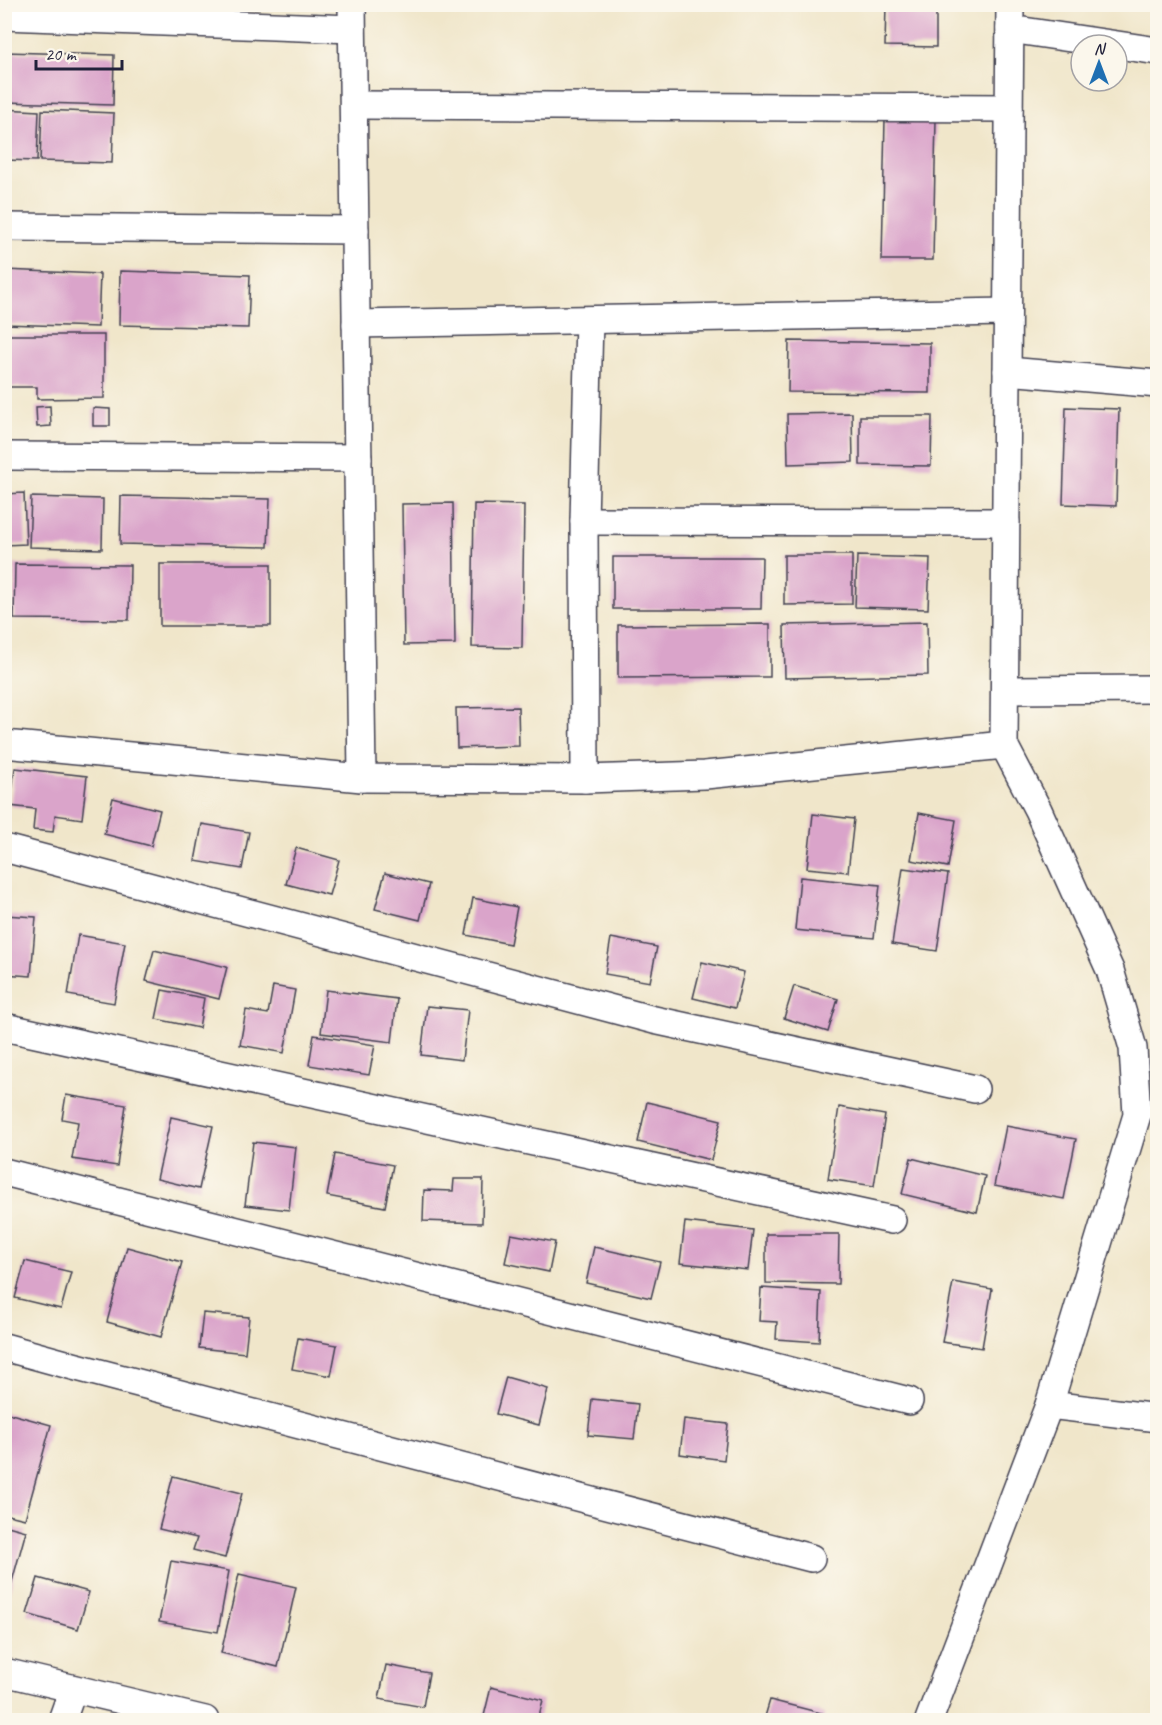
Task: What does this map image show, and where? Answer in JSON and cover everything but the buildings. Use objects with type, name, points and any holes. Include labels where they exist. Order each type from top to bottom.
[{"type":"street","points":[[4,16],[352,17],[362,778]]},
{"type":"street","points":[[929,1720],[1049,1405],[1137,1115],[1133,1048],[1110,970],[1038,810],[1004,745],[1010,17],[1158,51]]},
{"type":"street","points":[[354,105],[1009,108]]},
{"type":"street","points":[[4,227],[355,230]]},
{"type":"street","points":[[356,324],[1007,312]]},
{"type":"street","points":[[585,779],[584,521],[589,320]]},
{"type":"street","points":[[1007,371],[1158,384]]},
{"type":"street","points":[[4,456],[358,458]]},
{"type":"street","points":[[584,521],[1006,522]]},
{"type":"street","points":[[1005,690],[1158,689]]},
{"type":"street","points":[[4,744],[362,778],[585,779],[705,775],[1004,745]]},
{"type":"street","points":[[4,848],[654,1020],[975,1089]]},
{"type":"street","points":[[4,1027],[892,1220]]},
{"type":"street","points":[[4,1172],[909,1401]]},
{"type":"street","points":[[4,1347],[811,1558]]},
{"type":"street","points":[[1049,1405],[1158,1418]]},
{"type":"street","points":[[4,1672],[205,1720]]},
{"type":"street","points":[[62,1720],[73,1689]]}]
